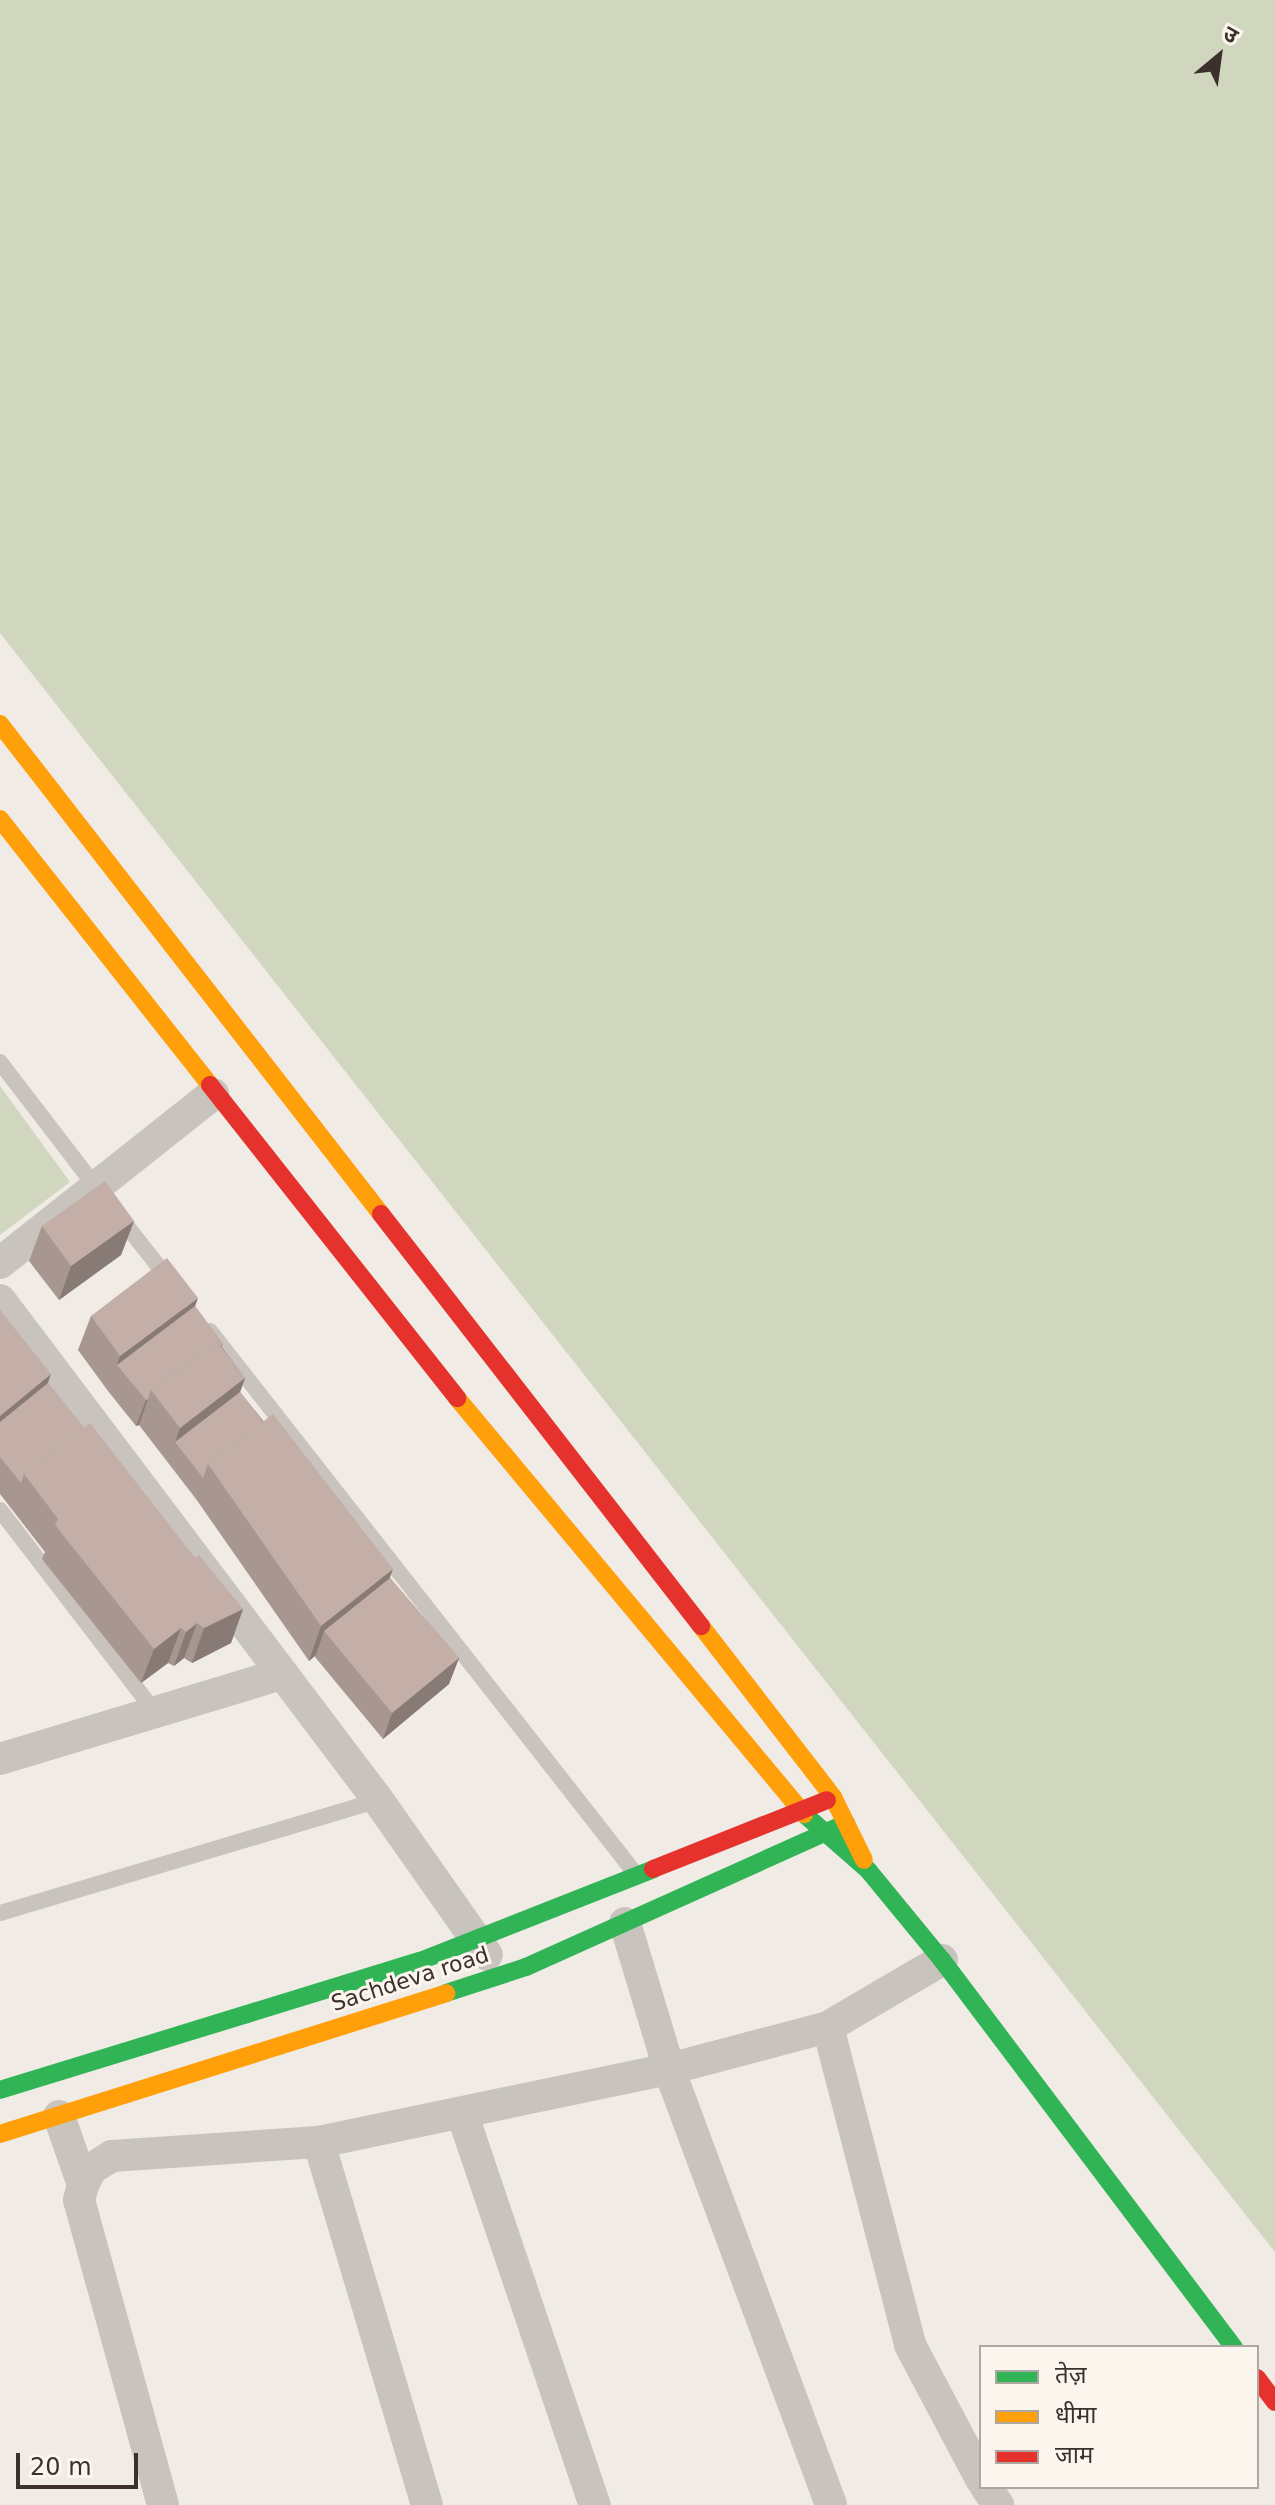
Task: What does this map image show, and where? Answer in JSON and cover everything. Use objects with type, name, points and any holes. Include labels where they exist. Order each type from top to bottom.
[{"type":"street","points":[[3,734],[833,1797],[848,1822],[868,1870]]},
{"type":"street","points":[[0,819],[213,1094],[520,1478],[801,1812],[822,1835],[868,1870],[942,1960],[1232,2345]]},
{"type":"street","points":[[0,1263],[213,1094]]},
{"type":"street","points":[[0,1300],[378,1800],[479,1938],[498,1976]]},
{"type":"street","points":[[0,1759],[282,1674]]},
{"type":"street","name":"Sachdeva road","points":[[0,2090],[420,1961],[833,1797]]},
{"type":"street","name":"Sachdeva road","points":[[0,2134],[498,1976],[625,1923],[848,1822]]},
{"type":"street","points":[[625,1923],[669,2069],[831,2505]]},
{"type":"street","points":[[163,2505],[79,2200],[91,2169],[112,2156],[319,2142],[669,2069],[828,2027],[942,1960]]},
{"type":"street","points":[[828,2027],[910,2345],[979,2475]]},
{"type":"street","points":[[462,2113],[595,2505]]},
{"type":"street","points":[[59,2116],[83,2185]]},
{"type":"street","points":[[319,2142],[427,2505]]},
{"type":"street","points":[[1259,2381],[1275,2402]]},
{"type":"lane","points":[[0,1062],[638,1876]]},
{"type":"lane","points":[[0,1510],[155,1712]]},
{"type":"lane","points":[[0,1913],[378,1800]]},
{"type":"green space","points":[[0,0],[1275,0],[1275,2252],[0,633]]},
{"type":"green space","points":[[0,1086],[70,1182],[0,1235]]},
{"type":"building","points":[[105,1181],[134,1221],[71,1266],[42,1226]]},
{"type":"building","points":[[167,1258],[198,1298],[120,1356],[91,1316]]},
{"type":"building","points":[[195,1306],[223,1344],[220,1346],[217,1342],[151,1390],[146,1400],[117,1365]]},
{"type":"building","points":[[0,1310],[51,1374],[0,1416]]},
{"type":"building","points":[[217,1342],[245,1378],[180,1428],[151,1390]]},
{"type":"building","points":[[48,1383],[84,1428],[24,1474],[21,1483],[0,1457],[0,1422]]},
{"type":"building","points":[[240,1392],[263,1422],[208,1464],[203,1478],[175,1442]]},
{"type":"building","points":[[273,1414],[393,1569],[321,1626],[208,1464]]},
{"type":"building","points":[[90,1423],[195,1558],[199,1555],[243,1609],[204,1628],[197,1623],[186,1632],[181,1628],[154,1649],[55,1525],[58,1519],[24,1474]]},
{"type":"building","points":[[390,1578],[459,1658],[392,1713],[324,1631]]},
{"type":"traffic: fast","points":[[804,1814],[868,1870],[942,1960],[1232,2345]]},
{"type":"traffic: fast","points":[[446,1993],[526,1967],[846,1823]]},
{"type":"traffic: fast","points":[[0,2090],[420,1961],[653,1869]]},
{"type":"traffic: slow","points":[[0,724],[381,1214]]},
{"type":"traffic: slow","points":[[0,819],[210,1085]]},
{"type":"traffic: slow","points":[[457,1398],[804,1814]]},
{"type":"traffic: slow","points":[[701,1626],[833,1797],[864,1860]]},
{"type":"traffic: slow","points":[[0,2134],[446,1993]]},
{"type":"traffic: jam","points":[[210,1085],[457,1398]]},
{"type":"traffic: jam","points":[[381,1214],[701,1626]]},
{"type":"traffic: jam","points":[[653,1869],[827,1800]]},
{"type":"traffic: jam","points":[[1259,2381],[1275,2402]]}]
